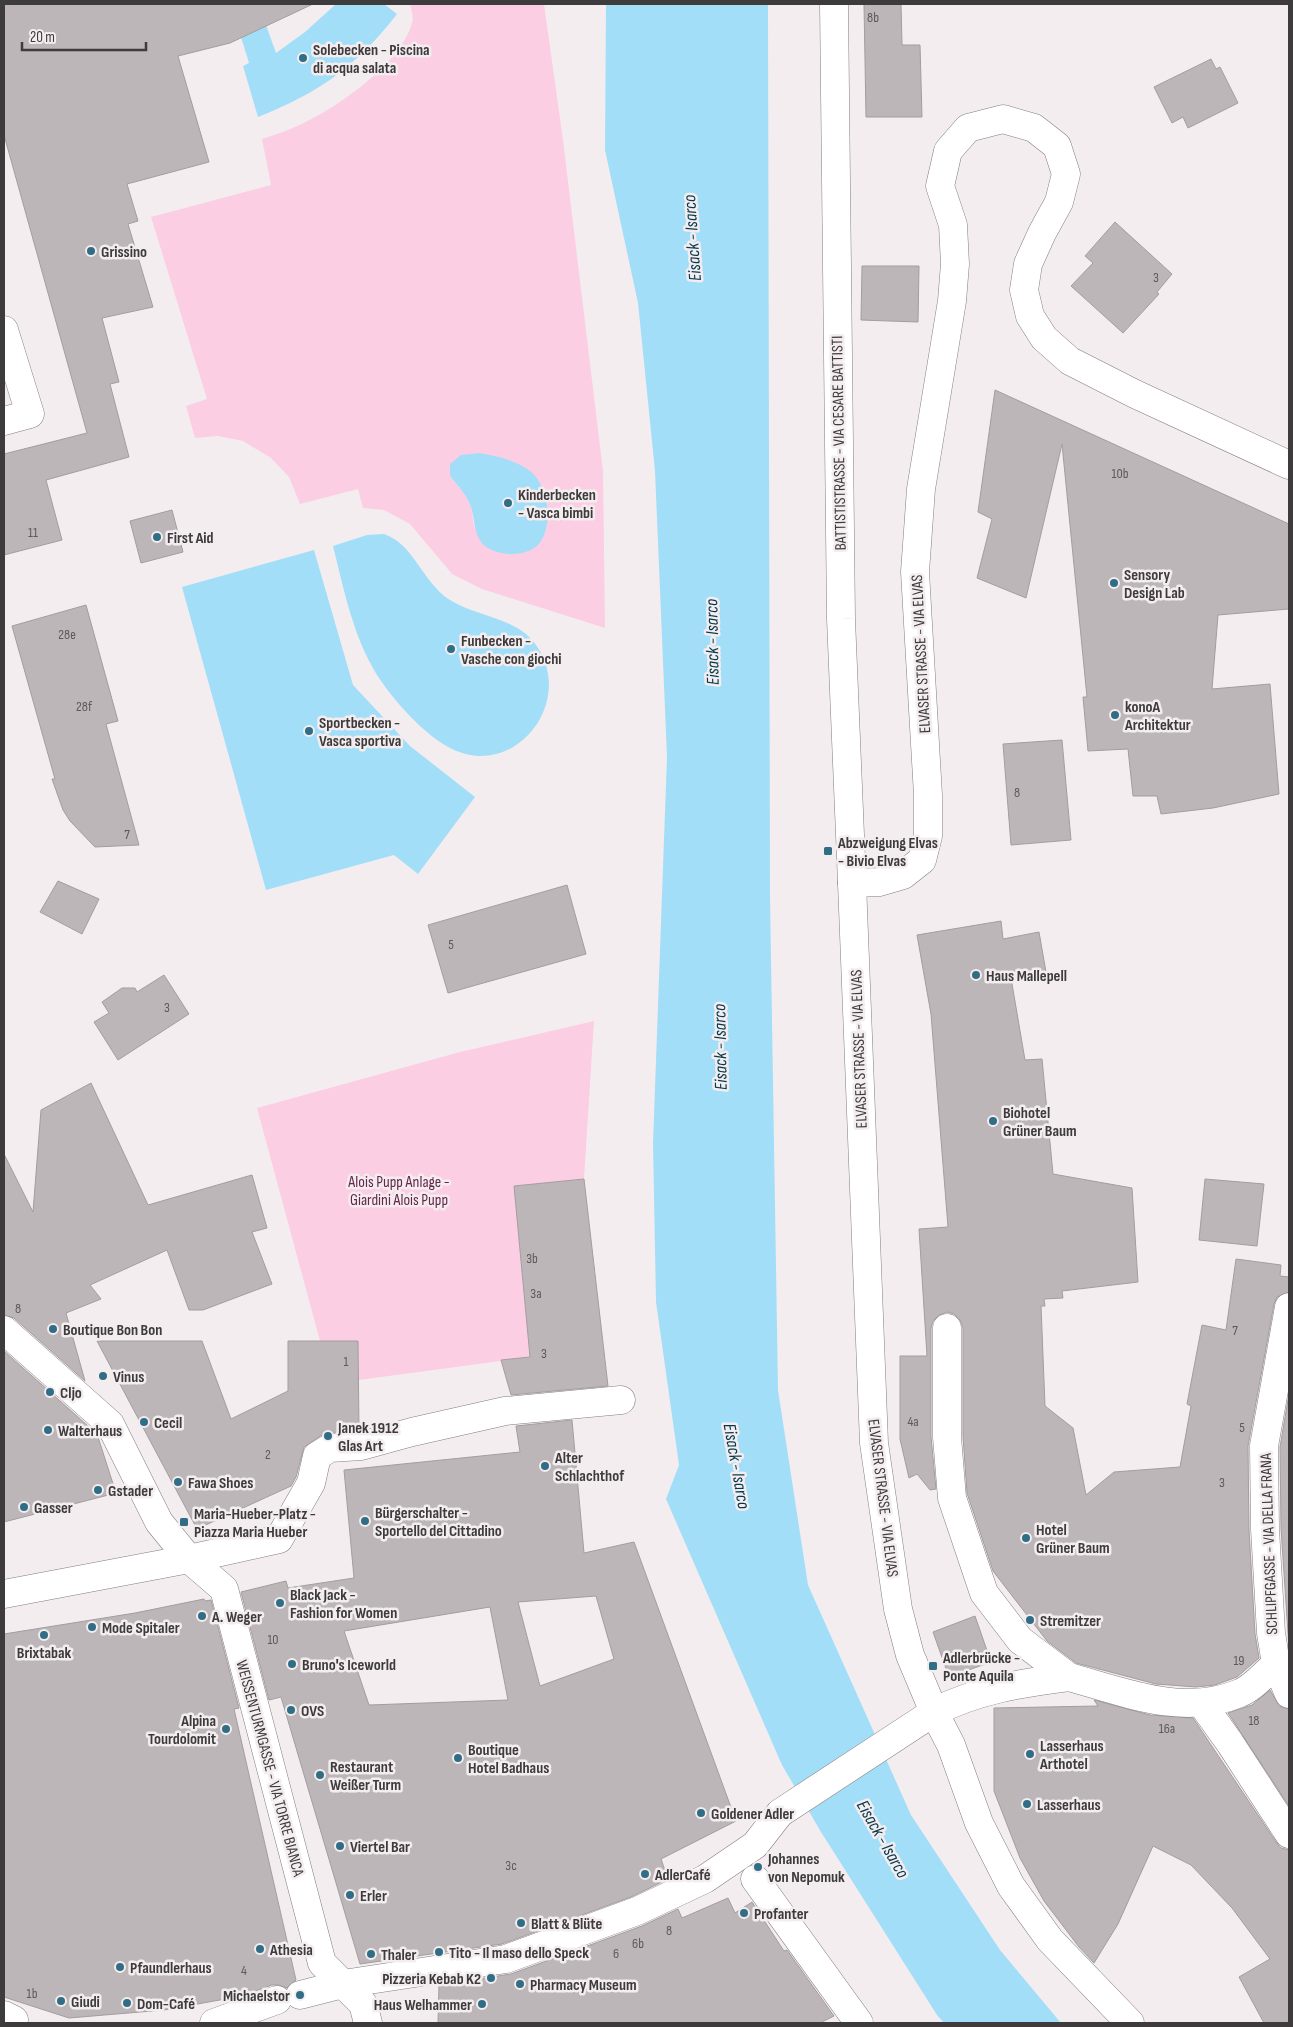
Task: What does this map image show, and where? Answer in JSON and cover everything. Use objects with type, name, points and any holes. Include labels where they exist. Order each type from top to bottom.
[{"type":"street","name":"BATTISTISTRASSE - VIA CESARE BATTISTI","points":[[834,4],[841,619],[852,883]]},
{"type":"street","name":"ELVASER STRASSE - VIA ELVAS","points":[[1130,2023],[1050,1940],[1012,1886],[979,1824],[951,1745],[934,1712],[910,1655],[898,1610],[874,1444],[852,883],[879,882],[903,875],[922,860],[928,836],[928,795],[915,572],[921,488],[952,300],[955,264],[952,225],[940,186],[948,151],[968,128],[1004,119],[1034,128],[1057,146],[1066,174],[1059,202],[1028,264],[1024,290],[1030,316],[1044,338],[1070,361],[1135,394],[1289,465]]},
{"type":"street","points":[[4,330],[30,414],[4,421]]},
{"type":"street","name":"SCHLIPFGASSE - VIA DELLA FRANA","points":[[1289,1307],[1264,1446],[1270,1634],[1276,1664],[1289,1694]]},
{"type":"street","points":[[947,1328],[947,1437],[952,1498],[984,1593],[1020,1640],[1069,1677],[1159,1702],[1202,1704],[1242,1692],[1276,1664]]},
{"type":"street","name":"WEISSENTURMGASSE - VIA TORRE BIANCA","points":[[4,1330],[110,1424],[159,1522],[189,1559],[224,1589],[322,1964],[363,2004],[368,2023]]},
{"type":"street","points":[[4,1594],[189,1559],[279,1539],[311,1482],[317,1456],[330,1448],[361,1446],[505,1410],[621,1400]]},
{"type":"street","points":[[214,2023],[288,1997],[343,1984],[506,1959],[637,1911],[705,1879],[755,1846],[780,1812],[934,1712],[956,1701],[1009,1685],[1069,1677]]},
{"type":"street","points":[[1202,1704],[1230,1743],[1289,1834]]},
{"type":"street","points":[[755,1879],[859,2023]]},
{"type":"green space","points":[[410,4],[544,4],[563,140],[603,471],[605,628],[482,589],[452,574],[410,524],[384,510],[363,508],[358,489],[300,504],[289,477],[271,458],[243,441],[218,436],[195,438],[186,406],[207,399],[151,217],[271,185],[262,139],[295,127],[328,110],[380,70],[405,39],[413,21]],"holes":[[[451,464],[496,553],[474,526],[471,506],[464,493],[450,476]]]},
{"type":"green space","name":"Alois Pupp Anlage - Giardini Alois Pupp","points":[[594,1021],[584,1179],[514,1186],[530,1357],[359,1380],[358,1341],[320,1341],[257,1108],[460,1052]]},
{"type":"water","name":"Solebecken - Piscina di acqua salata","points":[[336,4],[384,4],[397,14],[367,49],[335,76],[300,98],[258,117],[243,66],[249,63],[241,37],[266,25],[276,53],[305,32]]},
{"type":"water","name":"Eisack - Isarco","points":[[606,4],[768,4],[770,896],[778,1390],[808,1585],[911,1815],[1000,1950],[1061,2023],[944,2023],[937,2015],[821,1832],[782,1765],[666,1499],[679,1465],[656,1302],[653,1143],[667,757],[655,471],[638,303],[605,150]]},
{"type":"water","name":"Kinderbecken - Vasca bimbi","points":[[480,453],[518,464],[530,471],[541,485],[545,494],[548,514],[545,533],[536,547],[522,553],[506,554],[491,550],[481,542],[475,528],[469,503],[450,476],[450,464],[461,455]]},
{"type":"water","name":"Funbecken - Vasche con giochi","points":[[384,534],[403,546],[432,584],[450,600],[507,623],[528,636],[536,645],[546,667],[549,689],[544,711],[533,730],[517,744],[498,754],[476,756],[452,749],[431,735],[410,716],[377,675],[355,629],[333,546],[367,535]]},
{"type":"water","name":"Sportbecken - Vasca sportiva","points":[[314,550],[353,685],[410,746],[475,797],[418,874],[394,855],[266,890],[182,587]]},
{"type":"building","points":[[4,4],[313,4],[230,43],[178,56],[209,162],[127,184],[138,221],[128,224],[153,307],[102,318],[119,382],[110,384],[129,457],[46,480],[62,540],[4,555],[4,454],[87,433],[4,135]]},
{"type":"building","points":[[864,4],[901,4],[902,45],[920,45],[922,117],[866,117]]},
{"type":"building","points":[[1211,59],[1216,69],[1220,67],[1238,103],[1188,128],[1183,117],[1172,123],[1154,87]]},
{"type":"building","points":[[1115,222],[1172,274],[1157,292],[1159,294],[1123,333],[1071,286],[1093,263],[1085,256]]},
{"type":"building","points":[[862,266],[919,266],[918,322],[861,320]]},
{"type":"building","points":[[995,390],[1289,524],[1289,609],[1218,615],[1212,689],[1270,684],[1279,794],[1213,808],[1161,814],[1157,796],[1133,796],[1128,749],[1088,751],[1083,697],[1087,697],[1062,444],[1026,598],[977,578],[992,519],[978,512]]},
{"type":"building","name":"First Aid","points":[[172,510],[183,552],[141,563],[130,521]]},
{"type":"building","points":[[86,605],[118,721],[106,724],[139,845],[95,847],[70,821],[63,810],[52,779],[55,779],[12,626]]},
{"type":"building","points":[[1062,740],[1071,840],[1011,845],[1003,744]]},
{"type":"building","points":[[58,881],[99,899],[82,934],[40,912]]},
{"type":"building","points":[[567,885],[586,954],[448,993],[428,925]]},
{"type":"building","points":[[1001,921],[1003,939],[1039,932],[1046,972],[1011,978],[1025,1060],[1042,1059],[1053,1174],[1132,1188],[1138,1282],[1062,1291],[1063,1298],[1044,1299],[1045,1306],[1041,1306],[1045,1406],[1073,1428],[1086,1495],[1114,1472],[1180,1467],[1191,1406],[1187,1404],[1202,1325],[1226,1330],[1236,1259],[1281,1265],[1280,1276],[1289,1277],[1289,1292],[1277,1297],[1274,1304],[1248,1446],[1249,1530],[1255,1634],[1259,1658],[1237,1677],[1215,1685],[1196,1687],[1156,1684],[1076,1663],[1047,1641],[993,1571],[967,1493],[963,1436],[963,1328],[960,1320],[954,1314],[947,1312],[939,1315],[933,1321],[931,1328],[931,1437],[936,1489],[930,1490],[917,1474],[909,1478],[900,1439],[900,1356],[927,1356],[919,1229],[948,1227],[931,1014],[917,935]]},
{"type":"building","points":[[164,975],[189,1014],[118,1060],[94,1022],[109,1013],[102,1002],[122,988],[135,988],[137,992]]},
{"type":"building","points":[[91,1083],[148,1205],[252,1175],[267,1228],[252,1232],[272,1284],[203,1310],[189,1310],[167,1250],[90,1285],[101,1299],[66,1313],[85,1381],[14,1318],[4,1315],[4,1154],[33,1212],[41,1110]]},
{"type":"building","points":[[584,1179],[608,1386],[511,1395],[501,1360],[530,1357],[514,1186]]},
{"type":"building","points":[[1205,1179],[1264,1184],[1257,1246],[1199,1240]]},
{"type":"building","points":[[97,1341],[202,1341],[231,1419],[288,1391],[288,1341],[358,1341],[359,1430],[322,1435],[304,1447],[296,1477],[291,1486],[197,1529]]},
{"type":"building","name":"Walterhaus","points":[[4,1351],[97,1434],[116,1493],[4,1522]]},
{"type":"building","points":[[1289,1394],[1289,1648],[1281,1528],[1280,1447]]},
{"type":"building","points":[[572,1420],[584,1553],[634,1542],[736,1821],[661,1859],[668,1879],[631,1897],[502,1944],[360,1964],[281,1697],[269,1700],[241,1592],[286,1581],[288,1588],[354,1578],[344,1470],[520,1452],[516,1426]],"holes":[[[596,1596],[614,1659],[540,1686],[518,1602]],[[490,1607],[508,1700],[369,1705],[344,1631]]]},
{"type":"building","points":[[204,1599],[205,1601],[211,1600],[239,1708],[234,1709],[296,1980],[287,1988],[272,1985],[242,1996],[164,2010],[69,2018],[4,1997],[4,1634],[135,1613]]},
{"type":"building","points":[[975,1616],[991,1662],[949,1677],[933,1632]]},
{"type":"building","points":[[1270,1690],[1279,1706],[1289,1709],[1289,1806],[1228,1713],[1252,1705]]},
{"type":"building","points":[[1094,1700],[1150,1715],[1193,1718],[1276,1842],[1281,1848],[1289,1850],[1289,2023],[1264,2023],[1239,1977],[1270,1959],[1232,1908],[1191,1865],[1153,1846],[1118,1924],[1094,1963],[1079,1947],[1044,1901],[1020,1858],[994,1791],[994,1708],[1098,1706]]},
{"type":"building","points":[[728,1898],[735,1913],[752,1902],[784,1951],[787,1950],[834,2016],[820,2023],[438,2023],[439,1985],[511,1974],[642,1926],[678,1909],[682,1918]]},
{"type":"place","name":"Solebecken - Piscina di acqua salata","points":[[303,58]]},
{"type":"place","name":"Grissino","points":[[91,251]]},
{"type":"place","name":"Kinderbecken - Vasca bimbi","points":[[508,503]]},
{"type":"place","name":"First Aid","points":[[157,537]]},
{"type":"place","name":"Sensory Design Lab","points":[[1114,583]]},
{"type":"place","name":"Funbecken - Vasche con giochi","points":[[451,649]]},
{"type":"place","name":"konoA Architektur","points":[[1115,715]]},
{"type":"place","name":"Sportbecken - Vasca sportiva","points":[[309,731]]},
{"type":"place","name":"Abzweigung Elvas - Bivio Elvas","points":[[828,851]]},
{"type":"place","name":"Haus Mallepell","points":[[976,975]]},
{"type":"place","name":"Biohotel Grüner Baum","points":[[993,1121]]},
{"type":"place","name":"Boutique Bon Bon","points":[[53,1329]]},
{"type":"place","name":"Vinus","points":[[103,1376]]},
{"type":"place","name":"Cljo","points":[[50,1392]]},
{"type":"place","name":"Cecil","points":[[144,1422]]},
{"type":"place","name":"Walterhaus","points":[[48,1430]]},
{"type":"place","name":"Janek 1912 Glas Art","points":[[328,1436]]},
{"type":"place","name":"Alter Schlachthof","points":[[545,1466]]},
{"type":"place","name":"Fawa Shoes","points":[[178,1482]]},
{"type":"place","name":"Gstader","points":[[98,1490]]},
{"type":"place","name":"Gasser","points":[[24,1507]]},
{"type":"place","name":"Bürgerschalter - Sportello del Cittadino","points":[[365,1521]]},
{"type":"place","name":"Maria-Hueber-Platz - Piazza Maria Hueber","points":[[184,1522]]},
{"type":"place","name":"Hotel Grüner Baum","points":[[1026,1538]]},
{"type":"place","name":"Black Jack - Fashion for Women","points":[[280,1603]]},
{"type":"place","name":"A. Weger","points":[[202,1616]]},
{"type":"place","name":"Stremitzer","points":[[1030,1620]]},
{"type":"place","name":"Mode Spitaler","points":[[92,1627]]},
{"type":"place","name":"Brixtabak","points":[[44,1635]]},
{"type":"place","name":"Bruno's Iceworld","points":[[292,1664]]},
{"type":"place","name":"Adlerbrücke - Ponte Aquila","points":[[933,1666]]},
{"type":"place","name":"OVS","points":[[291,1710]]},
{"type":"place","name":"Alpina Tourdolomit","points":[[226,1729]]},
{"type":"place","name":"Lasserhaus Arthotel","points":[[1030,1754]]},
{"type":"place","name":"Boutique Hotel Badhaus","points":[[458,1758]]},
{"type":"place","name":"Restaurant Weißer Turm","points":[[320,1775]]},
{"type":"place","name":"Lasserhaus","points":[[1027,1804]]},
{"type":"place","name":"Goldener Adler","points":[[701,1813]]},
{"type":"place","name":"Viertel Bar","points":[[340,1846]]},
{"type":"place","name":"Johannes von Nepomuk","points":[[758,1867]]},
{"type":"place","name":"AdlerCafé","points":[[645,1874]]},
{"type":"place","name":"Erler","points":[[350,1895]]},
{"type":"place","name":"Profanter","points":[[744,1913]]},
{"type":"place","name":"Blatt & Blüte","points":[[521,1923]]},
{"type":"place","name":"Athesia","points":[[260,1949]]},
{"type":"place","name":"Tito - Il maso dello Speck","points":[[439,1952]]},
{"type":"place","name":"Thaler","points":[[371,1954]]},
{"type":"place","name":"Pfaundlerhaus","points":[[120,1967]]},
{"type":"place","name":"Pizzeria Kebab K2","points":[[491,1978]]},
{"type":"place","name":"Pharmacy Museum","points":[[520,1984]]},
{"type":"place","name":"Michaelstor","points":[[300,1995]]},
{"type":"place","name":"Giudi","points":[[61,2001]]},
{"type":"place","name":"Dom-Café","points":[[127,2003]]},
{"type":"place","name":"Haus Welhammer","points":[[482,2004]]}]
